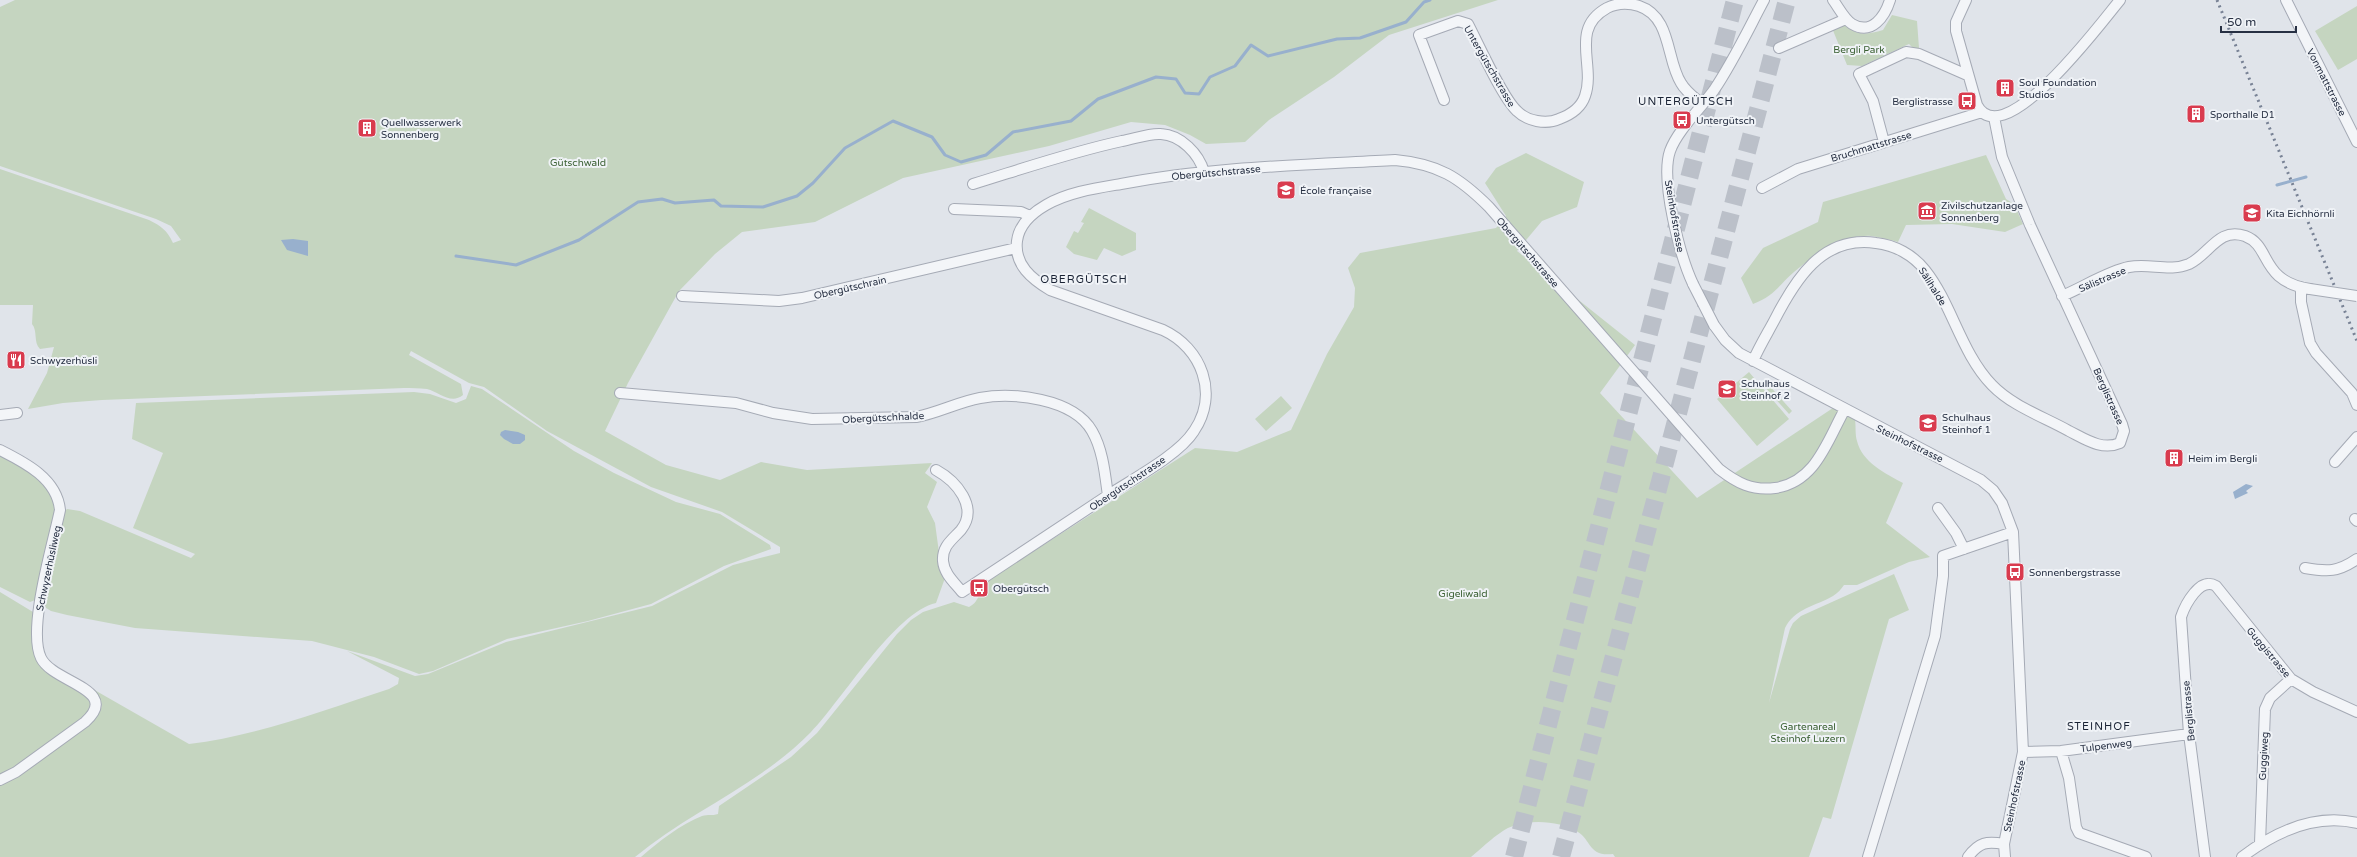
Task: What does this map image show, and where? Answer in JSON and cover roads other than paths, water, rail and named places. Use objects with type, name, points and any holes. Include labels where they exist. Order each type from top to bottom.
[{"type":"street","points":[[1702,104],[1737,52],[1764,0]]},
{"type":"street","points":[[1833,0],[1846,19],[1858,26],[1875,25],[1886,12],[1890,0]]},
{"type":"street","points":[[1966,0],[1956,22],[1956,31],[1976,105],[1982,112],[1994,117],[2008,114],[2048,85],[2120,0]]},
{"type":"street","name":"Vonmattstrasse","points":[[2286,0],[2354,128],[2357,142]]},
{"type":"street","name":"Untergütschstrasse","points":[[1444,100],[1419,35],[1458,21],[1463,21],[1468,24],[1506,97],[1517,112],[1533,120],[1544,122],[1558,120],[1572,113],[1578,108],[1585,97],[1588,85],[1585,42],[1588,28],[1602,11],[1612,5],[1621,4],[1640,7],[1656,18],[1664,31],[1680,82],[1702,104]]},
{"type":"street","points":[[1779,48],[1846,19]]},
{"type":"street","points":[[1884,142],[1873,101],[1859,74],[1906,52],[1920,54],[1967,75]]},
{"type":"street","name":"Steinhofstrasse","points":[[1702,104],[1673,144],[1667,165],[1678,243],[1693,284],[1714,325],[1731,347],[1753,361],[1981,480],[1993,490],[2002,503],[2013,532],[2023,752],[2004,844],[2005,857]]},
{"type":"street","name":"Bruchmattstrasse","points":[[1762,188],[1798,168],[1982,112]]},
{"type":"street","name":"Berglistrasse","points":[[1994,117],[2002,157],[2062,296],[2122,424],[2124,431],[2120,443]]},
{"type":"street","points":[[973,184],[1088,149],[1161,134],[1175,138],[1189,147],[1201,161],[1204,172]]},
{"type":"street","name":"Obergütschstrasse","points":[[936,470],[952,482],[967,505],[964,525],[947,545],[943,561],[948,574],[962,592],[1151,469],[1194,432],[1201,417],[1205,400],[1203,370],[1189,347],[1177,336],[1143,322],[1050,290],[1035,280],[1022,266],[1016,248],[1019,231],[1030,216],[1055,200],[1102,187],[1148,179],[1204,172],[1395,160],[1431,166],[1451,174],[1474,192],[1719,469],[1734,481],[1748,487],[1764,490],[1785,486],[1802,478],[1818,460],[1845,409]]},
{"type":"street","points":[[954,210],[1021,212],[1030,216]]},
{"type":"street","name":"Sälistrasse","points":[[2062,296],[2127,267],[2140,265],[2176,268],[2189,264],[2200,256],[2216,240],[2224,236],[2234,234],[2246,236],[2255,242],[2277,277],[2290,284],[2305,288],[2357,296]]},
{"type":"street","name":"Sälihalde","points":[[1753,361],[1785,300],[1806,268],[1826,253],[1853,243],[1869,242],[1894,247],[1918,262],[1935,285],[1978,368],[1992,385],[2017,403],[2090,441],[2105,446],[2120,443]]},
{"type":"street","name":"Obergütschrain","points":[[682,296],[779,301],[802,298],[1016,248]]},
{"type":"street","points":[[2305,288],[2301,302],[2310,343],[2316,353],[2352,393],[2357,405]]},
{"type":"street","name":"Obergütschhalde","points":[[620,393],[736,403],[773,413],[812,419],[916,417],[932,414],[978,398],[997,396],[1036,399],[1061,407],[1080,418],[1092,430],[1103,464],[1108,496]]},
{"type":"street","points":[[0,415],[17,413]]},
{"type":"street","points":[[2334,462],[2357,437]]},
{"type":"street","name":"Schwyzerhüsliweg","points":[[0,450],[46,479],[59,498],[60,510],[38,609],[40,656],[46,666],[54,673],[87,690],[95,699],[97,706],[93,715],[85,722],[16,772],[0,780]]},
{"type":"street","points":[[1938,508],[1956,533],[1964,549]]},
{"type":"street","points":[[1868,857],[1935,636],[1942,576],[1942,556],[2013,532]]},
{"type":"street","points":[[2305,568],[2327,572],[2349,564],[2357,559]]},
{"type":"street","name":"Berglistrasse","points":[[2205,857],[2189,734],[2181,617],[2185,605],[2193,594],[2204,586],[2210,584],[2216,586]]},
{"type":"street","name":"Guggistrasse","points":[[2216,586],[2291,679],[2313,692],[2357,712]]},
{"type":"street","name":"Guggiweg","points":[[2260,843],[2265,709],[2270,698],[2291,679]]},
{"type":"street","name":"Tulpenweg","points":[[2023,752],[2061,751],[2189,734]]},
{"type":"street","points":[[2061,751],[2069,778],[2076,827],[2079,833],[2146,857]]},
{"type":"street","points":[[2242,857],[2260,843],[2278,833],[2305,824],[2325,820],[2357,822]]},
{"type":"street","points":[[1968,857],[1976,846],[1987,842],[2004,844]]},
{"type":"water","points":[[293,239],[308,241],[308,256],[287,250],[281,240]]},
{"type":"water","points":[[505,430],[518,432],[525,435],[525,440],[520,444],[513,444],[500,435],[501,432]]},
{"type":"water","points":[[2246,484],[2253,486],[2246,491],[2248,493],[2235,499],[2233,492]]},
{"type":"waterway","points":[[456,256],[516,265],[579,240],[638,202],[662,199],[675,203],[714,200],[721,206],[763,207],[797,196],[813,183],[845,148],[893,121],[932,137],[945,155],[961,162],[986,155],[1013,132],[1071,121],[1098,99],[1156,77],[1176,79],[1185,93],[1199,94],[1210,77],[1235,66],[1251,45],[1268,56],[1337,39],[1360,38],[1406,22],[1424,2],[1430,0]]},
{"type":"waterway","points":[[2277,185],[2306,177]]},
{"type":"tunnel","points":[[1514,857],[1735,0]]},
{"type":"tunnel","points":[[1561,857],[1787,0]]},
{"type":"railway","points":[[2217,0],[2357,341]]},
{"type":"place","name":"Soul Foundation Studios","points":[[2005,88]]},
{"type":"place","name":"Berglistrasse","points":[[1967,101]]},
{"type":"place","name":"Sporthalle D1","points":[[2196,114]]},
{"type":"place","name":"Untergütsch","points":[[1682,120]]},
{"type":"place","name":"Quellwasserwerk Sonnenberg","points":[[367,128]]},
{"type":"place","name":"École française","points":[[1286,190]]},
{"type":"place","name":"Zivilschutzanlage Sonnenberg","points":[[1927,211]]},
{"type":"place","name":"Kita Eichhörnli","points":[[2252,213]]},
{"type":"place","name":"Schwyzerhüsli","points":[[16,360]]},
{"type":"place","name":"Schulhaus Steinhof 2","points":[[1727,389]]},
{"type":"place","name":"Schulhaus Steinhof 1","points":[[1928,423]]},
{"type":"place","name":"Heim im Bergli","points":[[2174,458]]},
{"type":"place","name":"Sonnenbergstrasse","points":[[2015,572]]},
{"type":"place","name":"Obergütsch","points":[[979,588]]},
{"type":"district","name":"UNTERGÜTSCH","points":[[1686,101]]},
{"type":"district","name":"OBERGÜTSCH","points":[[1084,279]]},
{"type":"district","name":"STEINHOF","points":[[2099,726]]},
{"type":"park label","name":"Bergli Park","points":[[1859,49]]},
{"type":"park label","name":"Gütschwald","points":[[578,162]]},
{"type":"park label","name":"Gigeliwald","points":[[1463,593]]},
{"type":"park label","name":"Gartenareal Steinhof Luzern","points":[[1808,732]]}]
